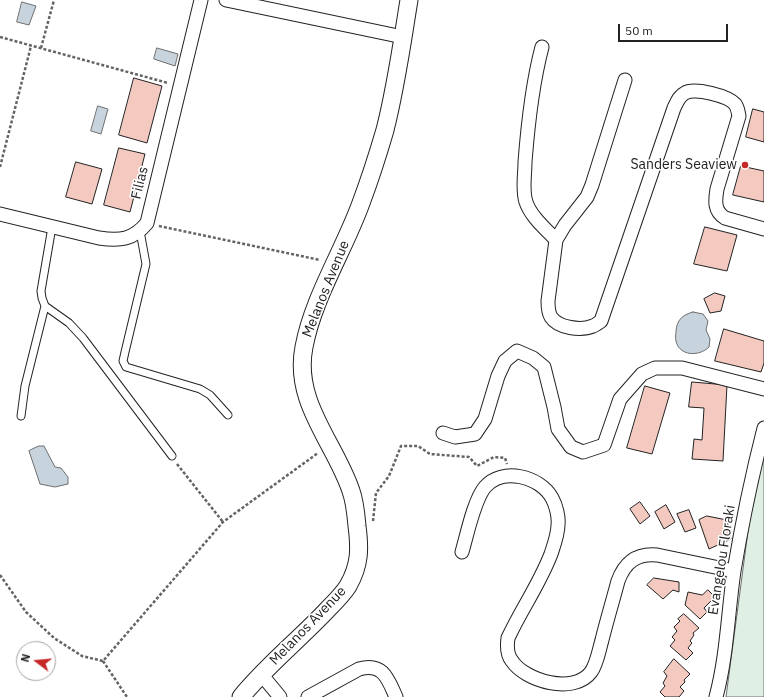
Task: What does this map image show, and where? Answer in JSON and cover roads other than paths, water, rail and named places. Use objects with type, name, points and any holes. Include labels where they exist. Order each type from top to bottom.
[{"type":"street","name":"Filias","points":[[144,227],[201,0]]},
{"type":"street","points":[[226,0],[403,37]]},
{"type":"street","name":"Melanos Avenue","points":[[241,697],[261,674],[320,618],[347,588],[354,574],[358,560],[360,545],[352,493],[342,468],[312,412],[305,389],[302,365],[303,348],[316,307],[360,205],[385,129],[395,83],[409,0]]},
{"type":"street","points":[[542,47],[536,69],[529,113],[524,181],[525,200],[529,211],[556,240]]},
{"type":"street","points":[[625,80],[587,197],[565,225],[556,240],[548,301],[548,310],[551,317],[556,322],[578,329],[594,326],[601,321],[674,108],[679,98],[685,93],[700,91],[725,98],[734,103],[738,109],[738,116],[717,189],[715,200],[716,208],[720,215],[725,218],[764,229]]},
{"type":"street","points":[[0,214],[99,238],[115,240],[130,237],[144,227]]},
{"type":"street","points":[[443,433],[455,437],[476,434],[485,419],[498,376],[505,361],[516,351],[533,358],[544,367],[558,428],[571,447],[583,452],[604,445],[620,399],[642,374],[655,368],[682,368],[764,389]]},
{"type":"street","name":"Evangelou Floraki","points":[[716,697],[734,571],[750,485],[764,428]]},
{"type":"street","points":[[462,552],[480,492],[491,481],[499,477],[509,475],[523,477],[535,482],[552,498],[557,512],[558,525],[554,546],[544,573],[508,638],[507,648],[510,660],[528,675],[551,683],[564,684],[579,681],[591,672],[621,572],[631,561],[647,554],[734,571]]},
{"type":"street","points":[[308,697],[359,669],[368,667],[378,669],[386,674],[396,697]]},
{"type":"street","points":[[261,674],[280,697]]},
{"type":"lane","points":[[52,226],[41,290],[45,306],[69,323],[83,338],[172,456]]},
{"type":"lane","points":[[144,227],[146,264],[123,361],[126,367],[200,389],[210,395],[228,415]]},
{"type":"lane","points":[[21,416],[25,386],[45,306]]},
{"type":"place","name":"Sanders Seaview","points":[[745,165]]}]
